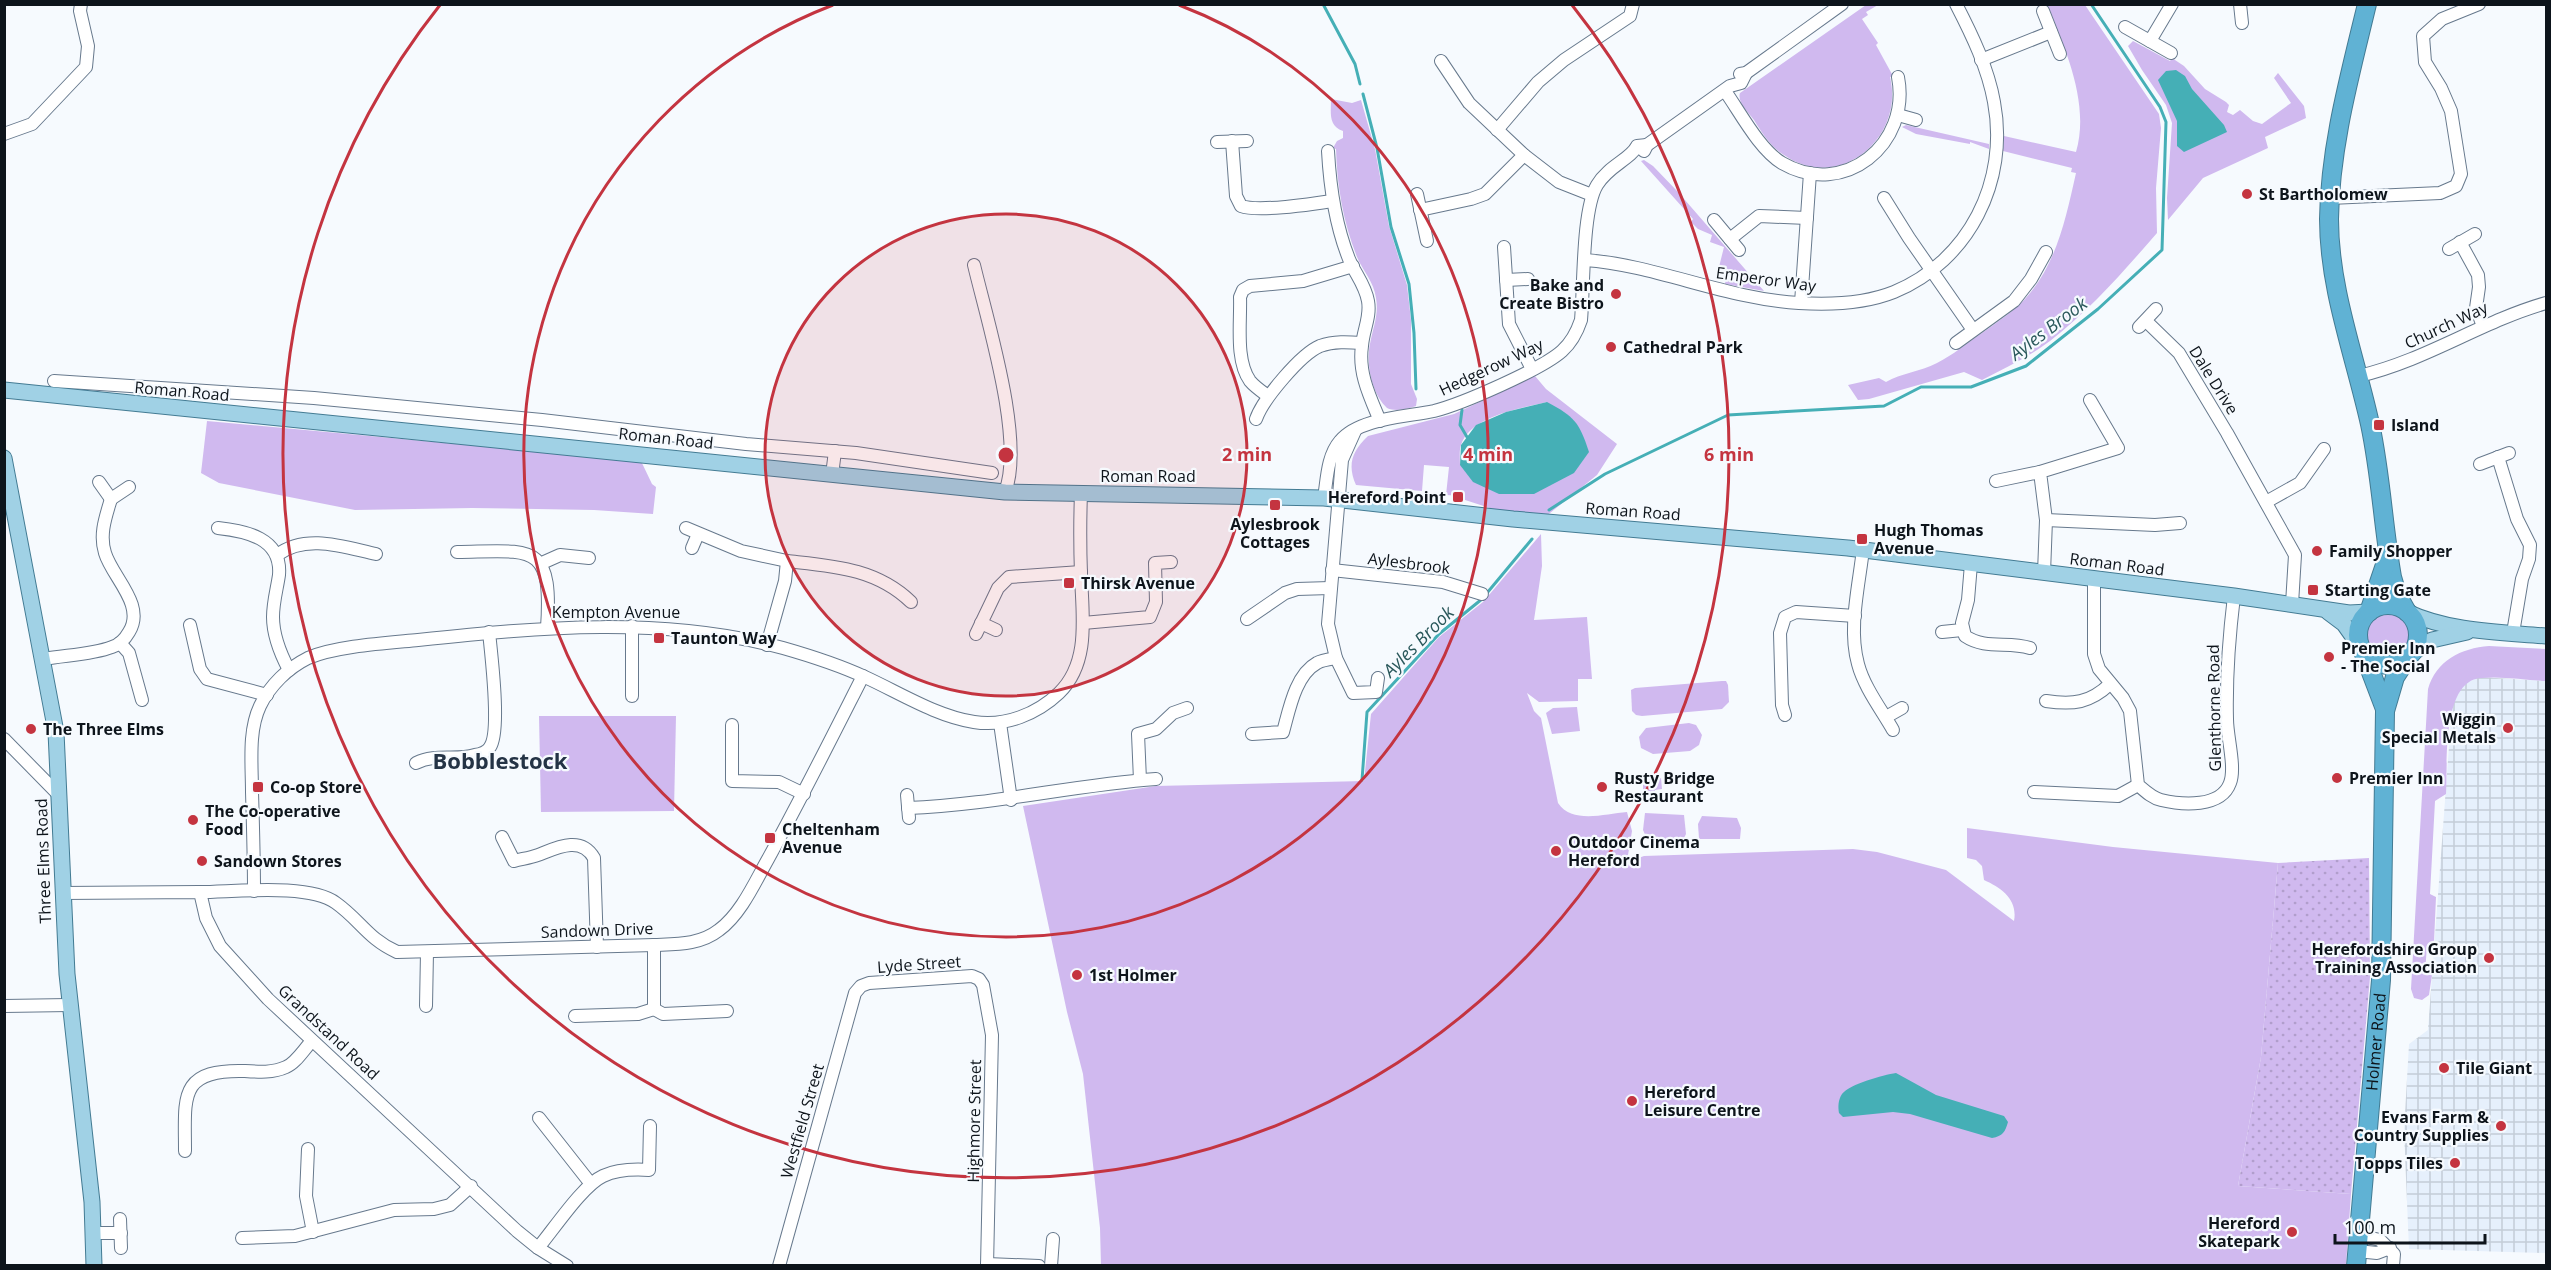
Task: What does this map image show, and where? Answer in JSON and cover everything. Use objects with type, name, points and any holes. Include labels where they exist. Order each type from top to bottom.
[{"type":"highway","points":[[2367,4],[2342,106],[2330,198],[2331,255],[2334,277],[2378,464],[2388,555],[2397,594],[2415,623],[2418,633],[2417,643],[2410,655],[2396,664],[2386,665],[2376,663],[2362,649],[2358,632],[2369,612],[2388,555]]},
{"type":"highway","points":[[2369,612],[2389,606],[2407,612]]},
{"type":"highway","name":"Holmer Road","points":[[2362,649],[2385,711]]},
{"type":"highway","name":"Holmer Road","points":[[2357,1251],[2382,969],[2385,711],[2396,677],[2410,655]]},
{"type":"main road","name":"Roman Road","points":[[4,390],[87,400],[536,442],[1005,492],[1324,498],[1513,519],[1863,549],[2234,596],[2354,614],[2369,612]]},
{"type":"main road","points":[[4,403],[12,399],[75,405],[87,400]]},
{"type":"main road","name":"Three Elms Road","points":[[4,458],[44,659],[56,732],[69,1005],[94,1233],[94,1266]]},
{"type":"main road","name":"Roman Road","points":[[2325,610],[2344,624],[2362,649]]},
{"type":"main road","points":[[2407,612],[2427,620],[2479,630],[2547,636]]},
{"type":"main road","points":[[2410,655],[2426,643],[2440,637],[2479,630]]},
{"type":"street","points":[[4,134],[32,124],[86,67],[88,46],[80,11],[81,4]]},
{"type":"street","points":[[1497,130],[1538,82],[1564,60],[1630,16],[1633,4]]},
{"type":"street","name":"Hedgerow Way","points":[[1324,498],[1334,451],[1342,439],[1355,431],[1380,421],[1453,405],[1532,369],[1560,353],[1578,330],[1582,314],[1592,195],[1609,168],[1641,144],[1647,144],[1727,89],[1741,83],[1746,73],[1842,4]]},
{"type":"street","name":"Emperor Way","points":[[1585,260],[1619,264],[1701,286],[1761,298],[1829,304],[1863,301],[1894,291],[1931,270],[1962,241],[1983,207],[1992,180],[1996,118],[1991,91],[1981,60],[1956,4]]},
{"type":"street","points":[[2150,41],[2172,4]]},
{"type":"street","points":[[2240,4],[2242,23]]},
{"type":"street","points":[[2330,198],[2440,194],[2456,186],[2461,174],[2451,111],[2425,62],[2422,36],[2442,19],[2479,4]]},
{"type":"street","points":[[2043,11],[2060,54]]},
{"type":"street","points":[[2125,27],[2171,53]]},
{"type":"street","points":[[1981,60],[2051,33]]},
{"type":"street","points":[[1441,61],[1469,103],[1524,154],[1559,182],[1592,195]]},
{"type":"street","points":[[1727,89],[1771,154],[1782,162],[1810,173],[1842,172],[1864,161],[1887,140],[1898,115],[1900,95],[1898,77]]},
{"type":"street","points":[[1898,115],[1916,120]]},
{"type":"street","points":[[1232,141],[1236,196],[1241,206],[1251,208],[1292,206],[1332,201]]},
{"type":"street","points":[[1216,142],[1247,141]]},
{"type":"street","points":[[1328,151],[1332,201],[1353,266],[1364,285],[1369,309],[1362,343],[1362,373],[1380,421]]},
{"type":"street","points":[[1420,210],[1485,194],[1524,154]]},
{"type":"street","points":[[1801,303],[1810,173]]},
{"type":"street","points":[[1417,195],[1427,241]]},
{"type":"street","points":[[1884,198],[1973,330]]},
{"type":"street","points":[[1730,239],[1759,216],[1807,218]]},
{"type":"street","points":[[1714,220],[1739,250]]},
{"type":"street","points":[[2449,249],[2475,234]]},
{"type":"street","points":[[2460,242],[2478,275],[2476,308],[2483,326]]},
{"type":"street","points":[[1504,247],[1509,324],[1532,369]]},
{"type":"street","points":[[1956,343],[2014,301],[2031,279],[2046,252]]},
{"type":"street","points":[[974,265],[1007,407],[1012,472],[1005,492]]},
{"type":"street","points":[[1268,396],[1251,382],[1245,372],[1242,359],[1240,297],[1243,290],[1250,286],[1303,281],[1353,266]]},
{"type":"street","points":[[1506,280],[1528,279]]},
{"type":"street","name":"Church Way","points":[[2359,376],[2419,357],[2483,326],[2547,303]]},
{"type":"street","name":"Dale Drive","points":[[2156,309],[2142,324],[2179,353],[2295,555],[2292,604]]},
{"type":"street","points":[[1256,418],[1268,396],[1306,355],[1317,347],[1331,343],[1362,343]]},
{"type":"street","name":"Roman Road","points":[[54,381],[247,393],[542,420],[681,437],[836,451],[992,473]]},
{"type":"street","points":[[246,415],[247,393]]},
{"type":"street","points":[[1996,481],[2040,471],[2118,448],[2090,400]]},
{"type":"street","points":[[1355,431],[1342,460],[1328,624],[1336,658],[1353,693],[1376,692],[1378,678]]},
{"type":"street","points":[[2266,502],[2300,483],[2324,449]]},
{"type":"street","points":[[832,474],[836,451]]},
{"type":"street","points":[[2481,464],[2503,455],[2517,519],[2530,545],[2513,633]]},
{"type":"street","points":[[2040,471],[2046,520],[2043,573]]},
{"type":"street","points":[[99,482],[111,498]]},
{"type":"street","points":[[44,659],[106,649],[120,643],[130,629],[134,620],[126,593],[105,555],[103,546],[104,522],[111,498],[129,487]]},
{"type":"street","name":"Kempton Avenue","points":[[254,891],[252,742],[256,718],[267,694],[289,670],[310,657],[324,653],[489,632],[632,626],[685,629],[768,645],[862,676],[914,701],[957,718],[973,722],[1000,723],[1029,714],[1062,690],[1070,680],[1081,654],[1083,623],[1081,494]]},
{"type":"street","points":[[2046,520],[2180,524]]},
{"type":"street","points":[[218,528],[250,533],[260,537],[277,555],[279,569],[273,606],[273,628],[289,670]]},
{"type":"street","points":[[686,528],[741,551],[787,561],[850,568],[894,588],[911,602]]},
{"type":"street","points":[[692,548],[698,534]]},
{"type":"street","points":[[277,555],[291,546],[306,544],[353,555],[376,554]]},
{"type":"street","points":[[1863,549],[1855,616],[1858,665],[1893,730]]},
{"type":"street","points":[[457,552],[515,552],[534,557],[542,563],[548,594],[547,628]]},
{"type":"street","points":[[542,563],[560,555],[589,558]]},
{"type":"street","points":[[768,645],[785,581],[787,561]]},
{"type":"street","points":[[1083,623],[1150,617],[1156,602],[1155,563],[1171,562]]},
{"type":"street","points":[[1971,564],[1968,600],[1962,630],[1965,636],[1977,643],[1998,646],[2018,644],[2030,648]]},
{"type":"street","name":"Aylesbrook","points":[[1332,570],[1443,582],[1482,594]]},
{"type":"street","points":[[996,630],[978,628],[998,588],[1009,577],[1081,572]]},
{"type":"street","points":[[2034,792],[2118,796],[2138,785],[2130,711],[2123,698],[2099,669],[2094,654],[2094,579]]},
{"type":"street","points":[[1247,619],[1286,593],[1297,589],[1330,588]]},
{"type":"street","name":"Glenthorne Road","points":[[2138,785],[2148,794],[2160,800],[2201,803],[2219,798],[2230,785],[2232,776],[2227,723],[2226,663],[2234,596]]},
{"type":"street","points":[[1785,715],[1782,705],[1780,633],[1785,617],[1796,612],[1855,616]]},
{"type":"street","points":[[190,625],[200,669],[207,679],[267,694]]},
{"type":"street","points":[[632,626],[632,696]]},
{"type":"street","points":[[1942,632],[1962,630]]},
{"type":"street","points":[[417,763],[428,757],[471,756],[485,752],[491,746],[494,684],[489,632]]},
{"type":"street","points":[[120,643],[129,653],[142,700]]},
{"type":"street","points":[[1252,734],[1283,732],[1291,702],[1302,678],[1316,663],[1336,658]]},
{"type":"street","name":"Sandown Drive","points":[[200,892],[305,891],[324,895],[337,903],[379,944],[397,952],[654,945],[690,943],[709,938],[722,929],[736,913],[758,877],[804,794],[862,676]]},
{"type":"street","points":[[2046,700],[2068,704],[2084,702],[2098,695],[2110,684]]},
{"type":"street","points":[[1140,780],[1138,734],[1156,729],[1173,713],[1187,708]]},
{"type":"street","points":[[1886,717],[1902,708]]},
{"type":"street","points":[[1000,723],[1011,800]]},
{"type":"street","points":[[732,725],[732,781],[779,782],[804,794]]},
{"type":"street","points":[[4,739],[59,795]]},
{"type":"street","points":[[908,807],[1011,800],[1156,779]]},
{"type":"street","points":[[501,837],[514,861],[538,855],[552,848],[571,845],[583,846],[590,850],[594,858],[597,947]]},
{"type":"street","points":[[62,893],[200,892]]},
{"type":"street","name":"Grandstand Road","points":[[200,892],[206,918],[220,946],[268,999],[517,1231],[538,1248],[567,1266]]},
{"type":"street","points":[[654,945],[654,1009]]},
{"type":"street","points":[[426,952],[426,1006]]},
{"type":"street","name":"Lyde Street","points":[[861,986],[869,983],[972,976],[979,979]]},
{"type":"street","name":"Highmore Street","points":[[979,979],[983,985],[992,1035],[987,1265]]},
{"type":"street","name":"Westfield Street","points":[[779,1266],[855,993],[861,986]]},
{"type":"street","points":[[4,1006],[69,1005]]},
{"type":"street","points":[[575,1016],[638,1014],[654,1009],[663,1014],[727,1011]]},
{"type":"street","points":[[185,1151],[185,1107],[190,1086],[203,1076],[226,1071],[271,1072],[289,1067],[312,1041]]},
{"type":"street","points":[[539,1118],[591,1184]]},
{"type":"street","points":[[538,1248],[591,1184],[603,1175],[621,1170],[649,1170],[650,1126]]},
{"type":"street","points":[[308,1149],[306,1196],[314,1233]]},
{"type":"street","points":[[242,1238],[295,1236],[314,1233],[394,1210],[434,1209],[450,1205],[471,1186]]},
{"type":"street","points":[[120,1219],[121,1248]]},
{"type":"street","points":[[94,1233],[121,1233]]},
{"type":"street","points":[[1052,1266],[1053,1239]]},
{"type":"street","points":[[2357,1251],[2380,1239],[2391,1248],[2394,1254],[2393,1266]]},
{"type":"street","points":[[987,1265],[1039,1266]]},
{"type":"shaded area","points":[[1866,5],[1878,5],[1866,12],[1868,15],[1862,19],[1878,43],[1876,45],[1893,76],[1890,77],[1892,100],[1887,121],[1877,139],[1863,154],[1845,163],[1825,168],[1805,165],[1779,152],[1771,144],[1744,107],[1740,100],[1740,93]]},
{"type":"shaded area","points":[[2044,5],[2085,5],[2159,114],[2161,128],[2156,188],[2157,233],[2079,316],[2050,341],[2017,362],[1982,380],[1964,372],[1869,399],[1858,400],[1848,385],[1879,378],[1886,382],[1931,366],[1954,353],[2005,317],[2025,299],[2036,285],[2053,255],[2064,223],[2076,173],[2071,172],[2072,168],[2003,151],[2004,136],[2076,152],[2080,134],[2080,115],[2074,78],[2048,6]]},
{"type":"shaded area","points":[[2133,41],[2170,61],[2172,58],[2184,66],[2205,89],[2229,105],[2227,112],[2233,115],[2240,110],[2253,121],[2262,124],[2291,103],[2274,78],[2278,73],[2304,106],[2306,118],[2265,137],[2268,148],[2203,178],[2168,220],[2167,198],[2172,123],[2166,105],[2128,46]]},
{"type":"shaded area","points":[[1331,99],[1352,103],[1361,100],[1375,149],[1389,226],[1407,285],[1411,320],[1411,384],[1417,399],[1416,406],[1409,408],[1398,410],[1387,408],[1377,394],[1371,378],[1369,352],[1377,304],[1375,292],[1357,257],[1344,217],[1339,190],[1336,149],[1333,148],[1337,141],[1343,138],[1343,131],[1338,129],[1333,122]]},
{"type":"shaded area","points":[[1906,125],[1989,144],[1989,149],[1970,142],[1970,144],[1916,134],[1902,127]]},
{"type":"shaded area","points":[[1644,160],[1678,192],[1764,291],[1725,284],[1727,273],[1718,271],[1724,247],[1710,242],[1712,235],[1698,229],[1691,222],[1693,219],[1641,161]]},
{"type":"shaded area","points":[[1535,376],[1546,389],[1617,444],[1597,475],[1547,515],[1496,510],[1462,499],[1462,496],[1446,495],[1449,467],[1424,465],[1422,491],[1356,485],[1352,471],[1353,459],[1358,447],[1368,436],[1454,414]],"holes":[[[1547,402],[1460,465],[1461,445],[1466,435],[1475,427],[1498,415]]]},
{"type":"shaded area","points":[[207,421],[641,461],[652,484],[656,487],[653,514],[594,510],[472,508],[355,510],[219,483],[201,473]]},
{"type":"shaded area","points":[[1541,534],[1542,566],[1534,620],[1587,617],[1592,679],[1578,679],[1578,701],[1539,702],[1527,693],[1534,711],[1541,718],[1558,803],[1571,814],[1580,816],[1627,812],[1632,831],[1626,867],[1633,860],[1644,856],[1853,849],[1877,852],[1946,870],[2014,921],[2014,907],[2011,901],[1997,887],[1984,880],[1982,866],[1976,860],[1967,858],[1967,828],[2113,847],[2278,863],[2261,1057],[2238,1186],[2351,1194],[2346,1265],[1101,1265],[1100,1228],[1083,1074],[1067,1012],[1023,806],[1156,786],[1364,781],[1371,714],[1439,637],[1483,602]]},
{"type":"shaded area","points":[[2389,613],[2398,614],[2405,619],[2410,626],[2410,644],[2405,651],[2398,656],[2389,657],[2380,656],[2373,651],[2368,644],[2367,635],[2368,626],[2373,619],[2380,614]]},
{"type":"shaded area","points":[[2489,646],[2546,649],[2546,681],[2481,678],[2468,683],[2459,693],[2453,708],[2447,745],[2446,794],[2435,801],[2430,894],[2436,897],[2434,942],[2427,945],[2425,974],[2432,975],[2429,995],[2422,1000],[2414,998],[2411,989],[2428,689],[2437,671],[2451,658],[2469,650]]},
{"type":"shaded area","points":[[2479,677],[2546,681],[2546,1253],[2409,1249],[2404,1131],[2409,1044],[2428,1030],[2452,706],[2458,691],[2466,683]]},
{"type":"shaded area","points":[[1726,681],[1729,702],[1722,709],[1642,716],[1632,711],[1631,690],[1635,688]]},
{"type":"shaded area","points":[[1577,707],[1580,731],[1552,734],[1546,713],[1553,708]]},
{"type":"shaded area","points":[[539,716],[676,716],[674,811],[541,812]]},
{"type":"shaded area","points":[[1689,723],[1696,725],[1702,735],[1699,745],[1690,751],[1653,754],[1641,748],[1639,737],[1646,728]]},
{"type":"shaded area","points":[[1657,774],[1658,778],[1661,778],[1662,789],[1655,790],[1655,803],[1643,794],[1643,779],[1647,775]]},
{"type":"shaded area","points":[[1645,813],[1684,815],[1686,834],[1683,840],[1648,841],[1643,830]]},
{"type":"shaded area","points":[[1702,816],[1737,818],[1741,828],[1740,839],[1699,839],[1698,824]]},
{"type":"shaded area","points":[[2369,858],[2370,977],[2351,1194],[2238,1186],[2261,1057],[2278,863]]},
{"type":"water","points":[[2176,70],[2185,76],[2192,89],[2224,125],[2227,132],[2184,152],[2177,146],[2177,121],[2158,80],[2166,71]]},
{"type":"water","points":[[1547,402],[1575,421],[1589,452],[1574,473],[1534,494],[1499,494],[1473,482],[1460,465],[1461,445],[1476,425],[1506,412]]},
{"type":"water","points":[[1896,1073],[1936,1095],[2004,1116],[2008,1122],[2005,1131],[1992,1138],[1910,1114],[1893,1112],[1843,1117],[1839,1113],[1840,1099],[1846,1090],[1867,1080]]},
{"type":"waterway","points":[[1323,4],[1355,64],[1360,84]]},
{"type":"waterway","name":"Ayles Brook","points":[[1549,510],[1605,474],[1728,415],[1884,406],[1921,387],[1971,387],[2026,366],[2098,309],[2162,250],[2166,122],[2160,107],[2091,4]]},
{"type":"waterway","points":[[1363,94],[1377,148],[1391,227],[1409,284],[1416,389]]},
{"type":"waterway","points":[[1462,410],[1460,425],[1467,437]]},
{"type":"waterway","name":"Ayles Brook","points":[[1362,780],[1367,712],[1439,634],[1482,599],[1532,539]]},
{"type":"place","name":"St Bartholomew","points":[[2247,194]]},
{"type":"place","name":"Bake and Create Bistro","points":[[1616,294]]},
{"type":"place","name":"Cathedral Park","points":[[1611,347]]},
{"type":"place","name":"Island","points":[[2379,425]]},
{"type":"place","name":"Hereford Point","points":[[1458,497]]},
{"type":"place","name":"Aylesbrook Cottages","points":[[1275,505]]},
{"type":"place","name":"Hugh Thomas Avenue","points":[[1862,539]]},
{"type":"place","name":"Family Shopper","points":[[2317,551]]},
{"type":"place","name":"Thirsk Avenue","points":[[1069,583]]},
{"type":"place","name":"Starting Gate","points":[[2313,590]]},
{"type":"place","name":"Taunton Way","points":[[659,638]]},
{"type":"place","name":"Premier Inn - The Social","points":[[2329,657]]},
{"type":"place","name":"Wiggin Special Metals","points":[[2508,728]]},
{"type":"place","name":"The Three Elms","points":[[31,729]]},
{"type":"place","name":"Premier Inn","points":[[2337,778]]},
{"type":"place","name":"Co-op Store","points":[[258,787]]},
{"type":"place","name":"Rusty Bridge Restaurant","points":[[1602,787]]},
{"type":"place","name":"The Co-operative Food","points":[[193,820]]},
{"type":"place","name":"Cheltenham Avenue","points":[[770,838]]},
{"type":"place","name":"Outdoor Cinema Hereford","points":[[1556,851]]},
{"type":"place","name":"Sandown Stores","points":[[202,861]]},
{"type":"place","name":"Herefordshire Group Training Association","points":[[2489,958]]},
{"type":"place","name":"1st Holmer","points":[[1077,975]]},
{"type":"place","name":"Tile Giant","points":[[2444,1068]]},
{"type":"place","name":"Hereford Leisure Centre","points":[[1632,1101]]},
{"type":"place","name":"Evans Farm & Country Supplies","points":[[2501,1126]]},
{"type":"place","name":"Topps Tiles","points":[[2455,1163]]},
{"type":"place","name":"Hereford Skatepark","points":[[2292,1232]]},
{"type":"district","name":"Bobblestock","points":[[500,760]]}]
